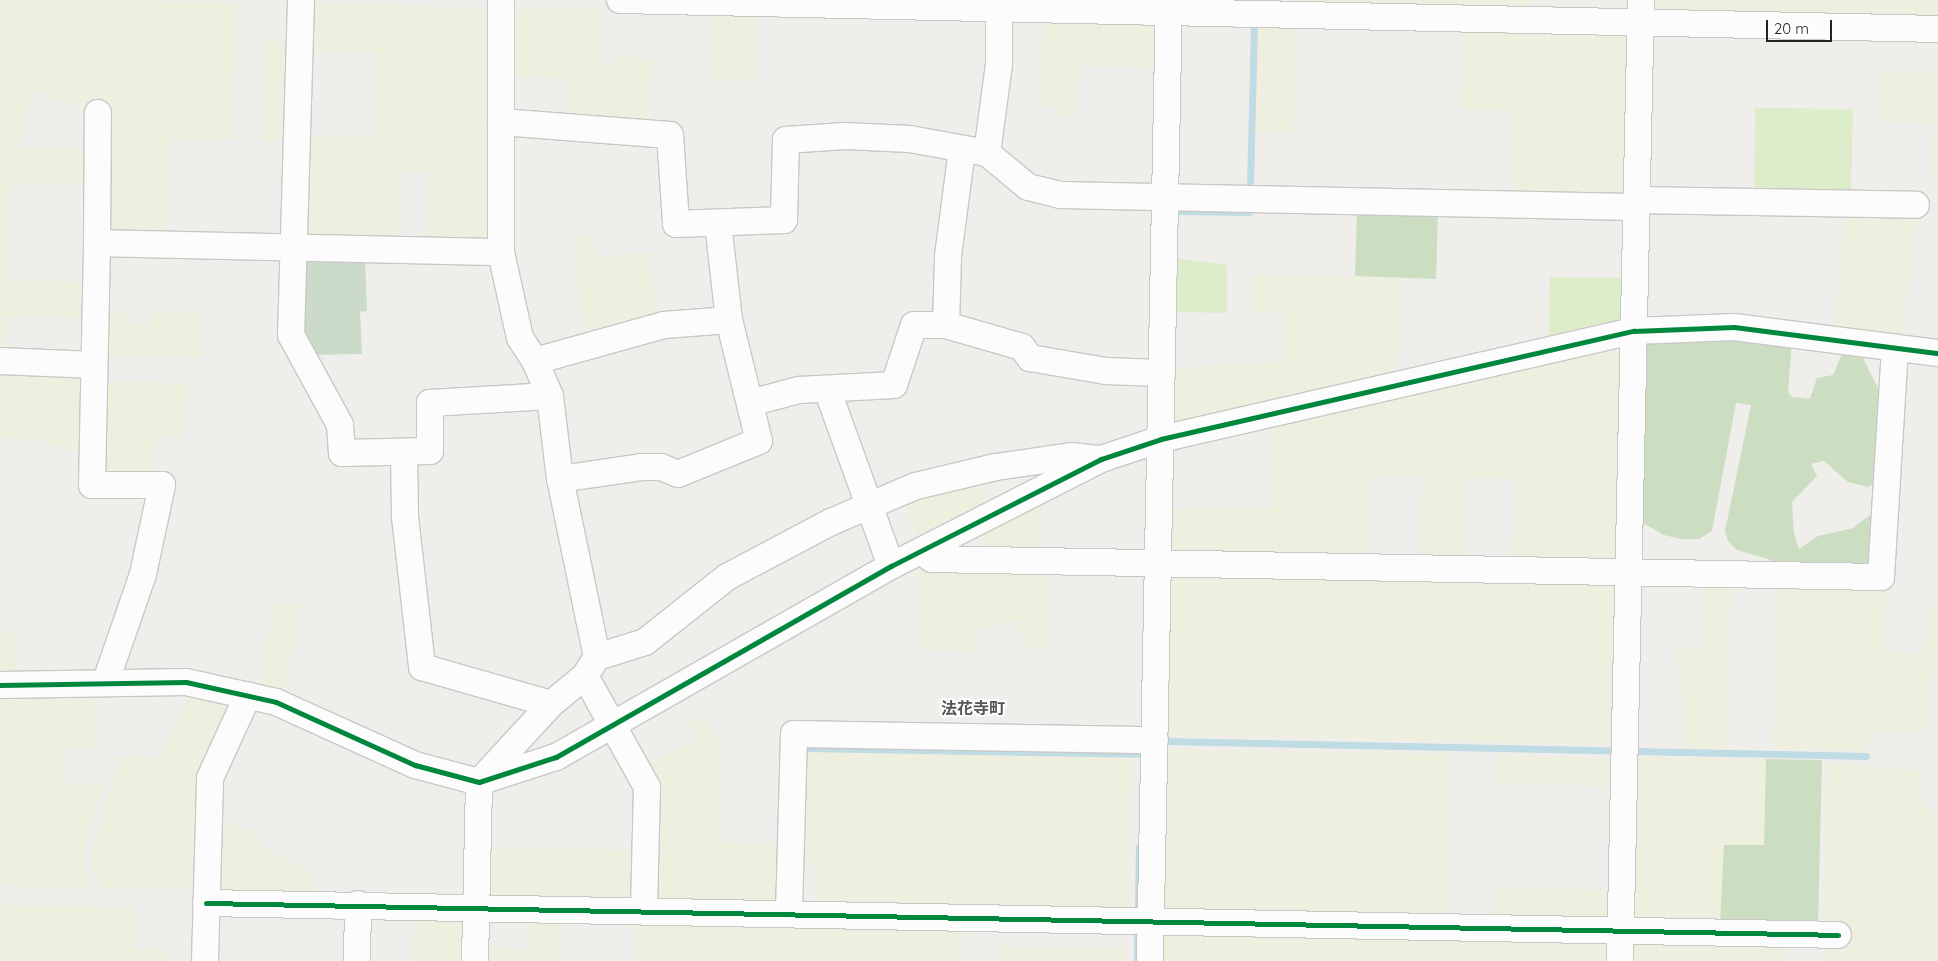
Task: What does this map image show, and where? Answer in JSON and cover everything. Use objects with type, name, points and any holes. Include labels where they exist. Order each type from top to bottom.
[{"type":"street","points":[[301,0],[291,335],[340,425],[342,453],[430,451],[430,403],[550,396]]},
{"type":"street","points":[[501,0],[501,252],[520,338],[535,361],[550,396],[560,479],[591,666],[613,726],[647,787],[644,910]]},
{"type":"street","points":[[620,0],[792,2],[999,8],[1169,6],[1641,11],[1938,29]]},
{"type":"street","points":[[1150,961],[1169,6]]},
{"type":"street","points":[[987,153],[998,74],[999,8]]},
{"type":"street","points":[[1620,961],[1641,11]]},
{"type":"street","points":[[98,113],[92,485],[162,485],[143,574],[106,681]]},
{"type":"street","points":[[501,122],[670,135],[676,224],[784,220],[786,140],[845,136],[910,139],[987,153],[1028,186],[1061,195],[1637,204],[1916,205]]},
{"type":"street","points":[[946,325],[948,256],[962,149]]},
{"type":"street","points":[[560,479],[641,466],[661,467],[678,474],[759,441],[729,320],[718,223]]},
{"type":"street","points":[[96,243],[501,252]]},
{"type":"street","points":[[535,361],[664,326],[729,320]]},
{"type":"street","points":[[750,402],[799,390],[894,385],[914,325],[946,325],[1022,347],[1030,358],[1106,371],[1162,373]]},
{"type":"street","points":[[0,685],[106,681],[186,682],[276,702],[415,765],[478,782],[556,757],[891,566],[1101,459],[1161,440],[1634,331],[1734,326],[1938,353]]},
{"type":"street","points":[[921,551],[932,559],[1881,577],[1896,347]]},
{"type":"street","points":[[0,361],[94,364]]},
{"type":"street","points":[[827,389],[867,506],[891,566]]},
{"type":"street","points":[[404,452],[405,517],[422,667],[551,704]]},
{"type":"street","points":[[475,961],[478,782],[551,704],[591,666],[645,642],[727,577],[867,506],[916,486],[996,466],[1071,456],[1101,459]]},
{"type":"street","points":[[205,961],[210,778],[248,695]]},
{"type":"street","points":[[789,913],[794,734],[1155,740]]},
{"type":"street","points":[[206,902],[1838,935]]},
{"type":"street","points":[[357,961],[358,904]]},
{"type":"green space","points":[[0,0],[237,2],[234,139],[169,140],[167,236],[116,235],[105,224],[107,114],[32,91],[18,149],[88,149],[88,185],[11,185],[6,280],[86,282],[85,318],[5,317],[4,354],[0,353]]},
{"type":"green space","points":[[1294,0],[1528,0],[1527,13],[1293,7]]},
{"type":"green space","points":[[1647,0],[1938,0],[1938,19],[1657,16]]},
{"type":"green space","points":[[320,3],[482,8],[491,17],[489,232],[478,243],[427,242],[429,172],[401,172],[399,241],[317,239],[304,228],[306,136],[375,137],[377,52],[308,50],[309,13]]},
{"type":"green space","points":[[520,9],[601,9],[601,64],[617,64],[618,56],[654,59],[646,127],[570,122],[569,79],[509,76],[510,18]]},
{"type":"green space","points":[[711,13],[756,13],[755,80],[710,79]]},
{"type":"green space","points":[[1043,19],[1153,22],[1162,31],[1161,67],[1077,65],[1075,115],[1056,115],[1056,106],[1041,105]]},
{"type":"green space","points":[[1257,25],[1296,25],[1293,133],[1255,132]]},
{"type":"green space","points":[[1463,28],[1618,32],[1629,43],[1626,187],[1616,197],[1513,194],[1515,111],[1460,109]]},
{"type":"green space","points":[[264,41],[290,42],[288,141],[262,140]]},
{"type":"green space","points":[[1938,66],[1938,174],[1932,174],[1934,122],[1882,122],[1882,71],[1937,71]]},
{"type":"green space","points":[[1755,108],[1853,109],[1851,195],[1754,193]]},
{"type":"green space","points":[[1357,211],[1438,213],[1436,279],[1355,276]]},
{"type":"green space","points":[[1845,215],[1918,216],[1901,335],[1835,325]]},
{"type":"green space","points":[[593,237],[596,256],[649,253],[657,314],[593,340],[586,324],[582,322],[573,238]]},
{"type":"green space","points":[[1174,258],[1227,265],[1227,313],[1174,312]]},
{"type":"green space","points":[[308,259],[365,260],[367,311],[360,312],[362,354],[308,355],[299,340],[300,264]]},
{"type":"green space","points":[[1252,274],[1398,278],[1396,378],[1179,426],[1173,417],[1173,369],[1283,361],[1283,312],[1252,312]]},
{"type":"green space","points":[[1550,277],[1624,278],[1623,317],[1613,327],[1549,344]]},
{"type":"green space","points":[[103,311],[128,312],[128,324],[150,325],[150,312],[204,313],[200,357],[102,356]]},
{"type":"green space","points":[[1703,334],[1792,342],[1788,392],[1792,397],[1810,399],[1817,378],[1833,375],[1842,354],[1861,354],[1886,405],[1879,481],[1868,487],[1848,482],[1824,461],[1811,464],[1817,476],[1792,502],[1794,533],[1799,549],[1818,536],[1853,528],[1869,516],[1877,519],[1869,567],[1778,567],[1768,559],[1737,550],[1728,541],[1725,531],[1751,405],[1736,403],[1712,531],[1699,539],[1681,539],[1664,535],[1638,520],[1640,353],[1649,341]]},
{"type":"green space","points":[[1614,347],[1622,355],[1618,552],[1607,563],[1515,561],[1516,479],[1467,478],[1465,560],[1420,559],[1422,477],[1370,476],[1368,558],[1179,553],[1169,543],[1169,510],[1273,508],[1274,424]]},
{"type":"green space","points":[[0,369],[71,371],[82,381],[82,453],[28,438],[26,443],[0,436]]},
{"type":"green space","points":[[101,382],[190,383],[181,438],[158,433],[150,476],[109,476],[99,465]]},
{"type":"green space","points":[[1936,471],[1938,527],[1934,527],[1934,483]]},
{"type":"green space","points":[[977,478],[985,504],[920,542],[902,498]]},
{"type":"green space","points":[[1040,499],[1041,550],[988,550],[984,528]]},
{"type":"green space","points":[[919,566],[1049,569],[1050,647],[1026,648],[1016,619],[973,631],[979,651],[917,649]]},
{"type":"green space","points":[[1181,570],[1617,585],[1615,745],[1164,735],[1167,583]]},
{"type":"green space","points":[[1704,584],[1731,585],[1728,749],[1684,748],[1683,702],[1675,648],[1704,648]]},
{"type":"green space","points":[[1777,585],[1886,586],[1884,653],[1922,655],[1931,608],[1938,608],[1938,674],[1931,675],[1928,730],[1873,732],[1867,751],[1773,749]]},
{"type":"green space","points":[[275,601],[300,606],[284,694],[259,687]]},
{"type":"green space","points":[[0,628],[16,634],[16,670],[13,674],[0,675]]},
{"type":"green space","points":[[98,691],[95,747],[67,746],[65,783],[102,786],[83,849],[87,889],[2,886],[0,693]]},
{"type":"green space","points":[[189,694],[224,699],[230,711],[199,880],[191,889],[103,889],[94,870],[94,846],[121,756],[159,759]]},
{"type":"green space","points":[[702,715],[721,745],[720,842],[780,843],[780,891],[768,904],[666,903],[654,889],[646,768],[697,738],[688,724]]},
{"type":"green space","points":[[1165,749],[1449,754],[1447,920],[1173,914],[1162,900]]},
{"type":"green space","points":[[801,751],[1132,758],[1129,911],[817,904],[817,863],[799,862]]},
{"type":"green space","points":[[1498,755],[1614,758],[1614,786],[1497,783]]},
{"type":"green space","points":[[1630,757],[1766,759],[1764,846],[1720,924],[1636,923],[1628,915]]},
{"type":"green space","points":[[1766,759],[1822,760],[1818,925],[1720,924],[1724,845],[1764,845]]},
{"type":"green space","points":[[1827,763],[1920,770],[1919,784],[1924,807],[1938,816],[1938,961],[1823,961],[1824,947],[1848,948],[1849,924],[1823,922]]},
{"type":"green space","points":[[220,819],[259,835],[257,843],[315,873],[315,886],[305,892],[228,891],[219,882]]},
{"type":"green space","points":[[487,847],[637,850],[636,889],[626,900],[496,897],[486,886]]},
{"type":"green space","points":[[1493,887],[1613,890],[1608,915],[1600,921],[1493,919]]},
{"type":"green space","points":[[1,905],[134,907],[134,948],[168,949],[167,961],[1,961]]},
{"type":"green space","points":[[414,914],[456,915],[467,926],[466,961],[413,961]]},
{"type":"green space","points":[[637,915],[963,922],[962,961],[636,961]]},
{"type":"green space","points":[[528,916],[561,917],[560,961],[485,961],[485,949],[528,950]]},
{"type":"green space","points":[[1175,927],[1605,941],[1604,961],[1159,961],[1160,940]]},
{"type":"green space","points":[[1636,941],[1786,942],[1785,961],[1627,961],[1627,949]]},
{"type":"green space","points":[[1000,946],[1127,949],[1126,961],[999,961]]},
{"type":"waterway","points":[[1250,188],[1254,26]]},
{"type":"waterway","points":[[1178,211],[1249,212]]},
{"type":"waterway","points":[[1166,741],[1614,750]]},
{"type":"waterway","points":[[807,748],[1141,754]]},
{"type":"waterway","points":[[1632,751],[1866,756]]},
{"type":"waterway","points":[[1138,908],[1139,847]]},
{"type":"waterway","points":[[1137,932],[1137,961]]},
{"type":"cycle path","points":[[0,685],[186,682],[276,702],[415,765],[479,782],[556,757],[891,566],[1101,459],[1161,439],[1634,331],[1734,327],[1938,353]]},
{"type":"cycle path","points":[[206,903],[1838,935]]},
{"type":"district","name":"法花寺町","points":[[973,708]]}]
